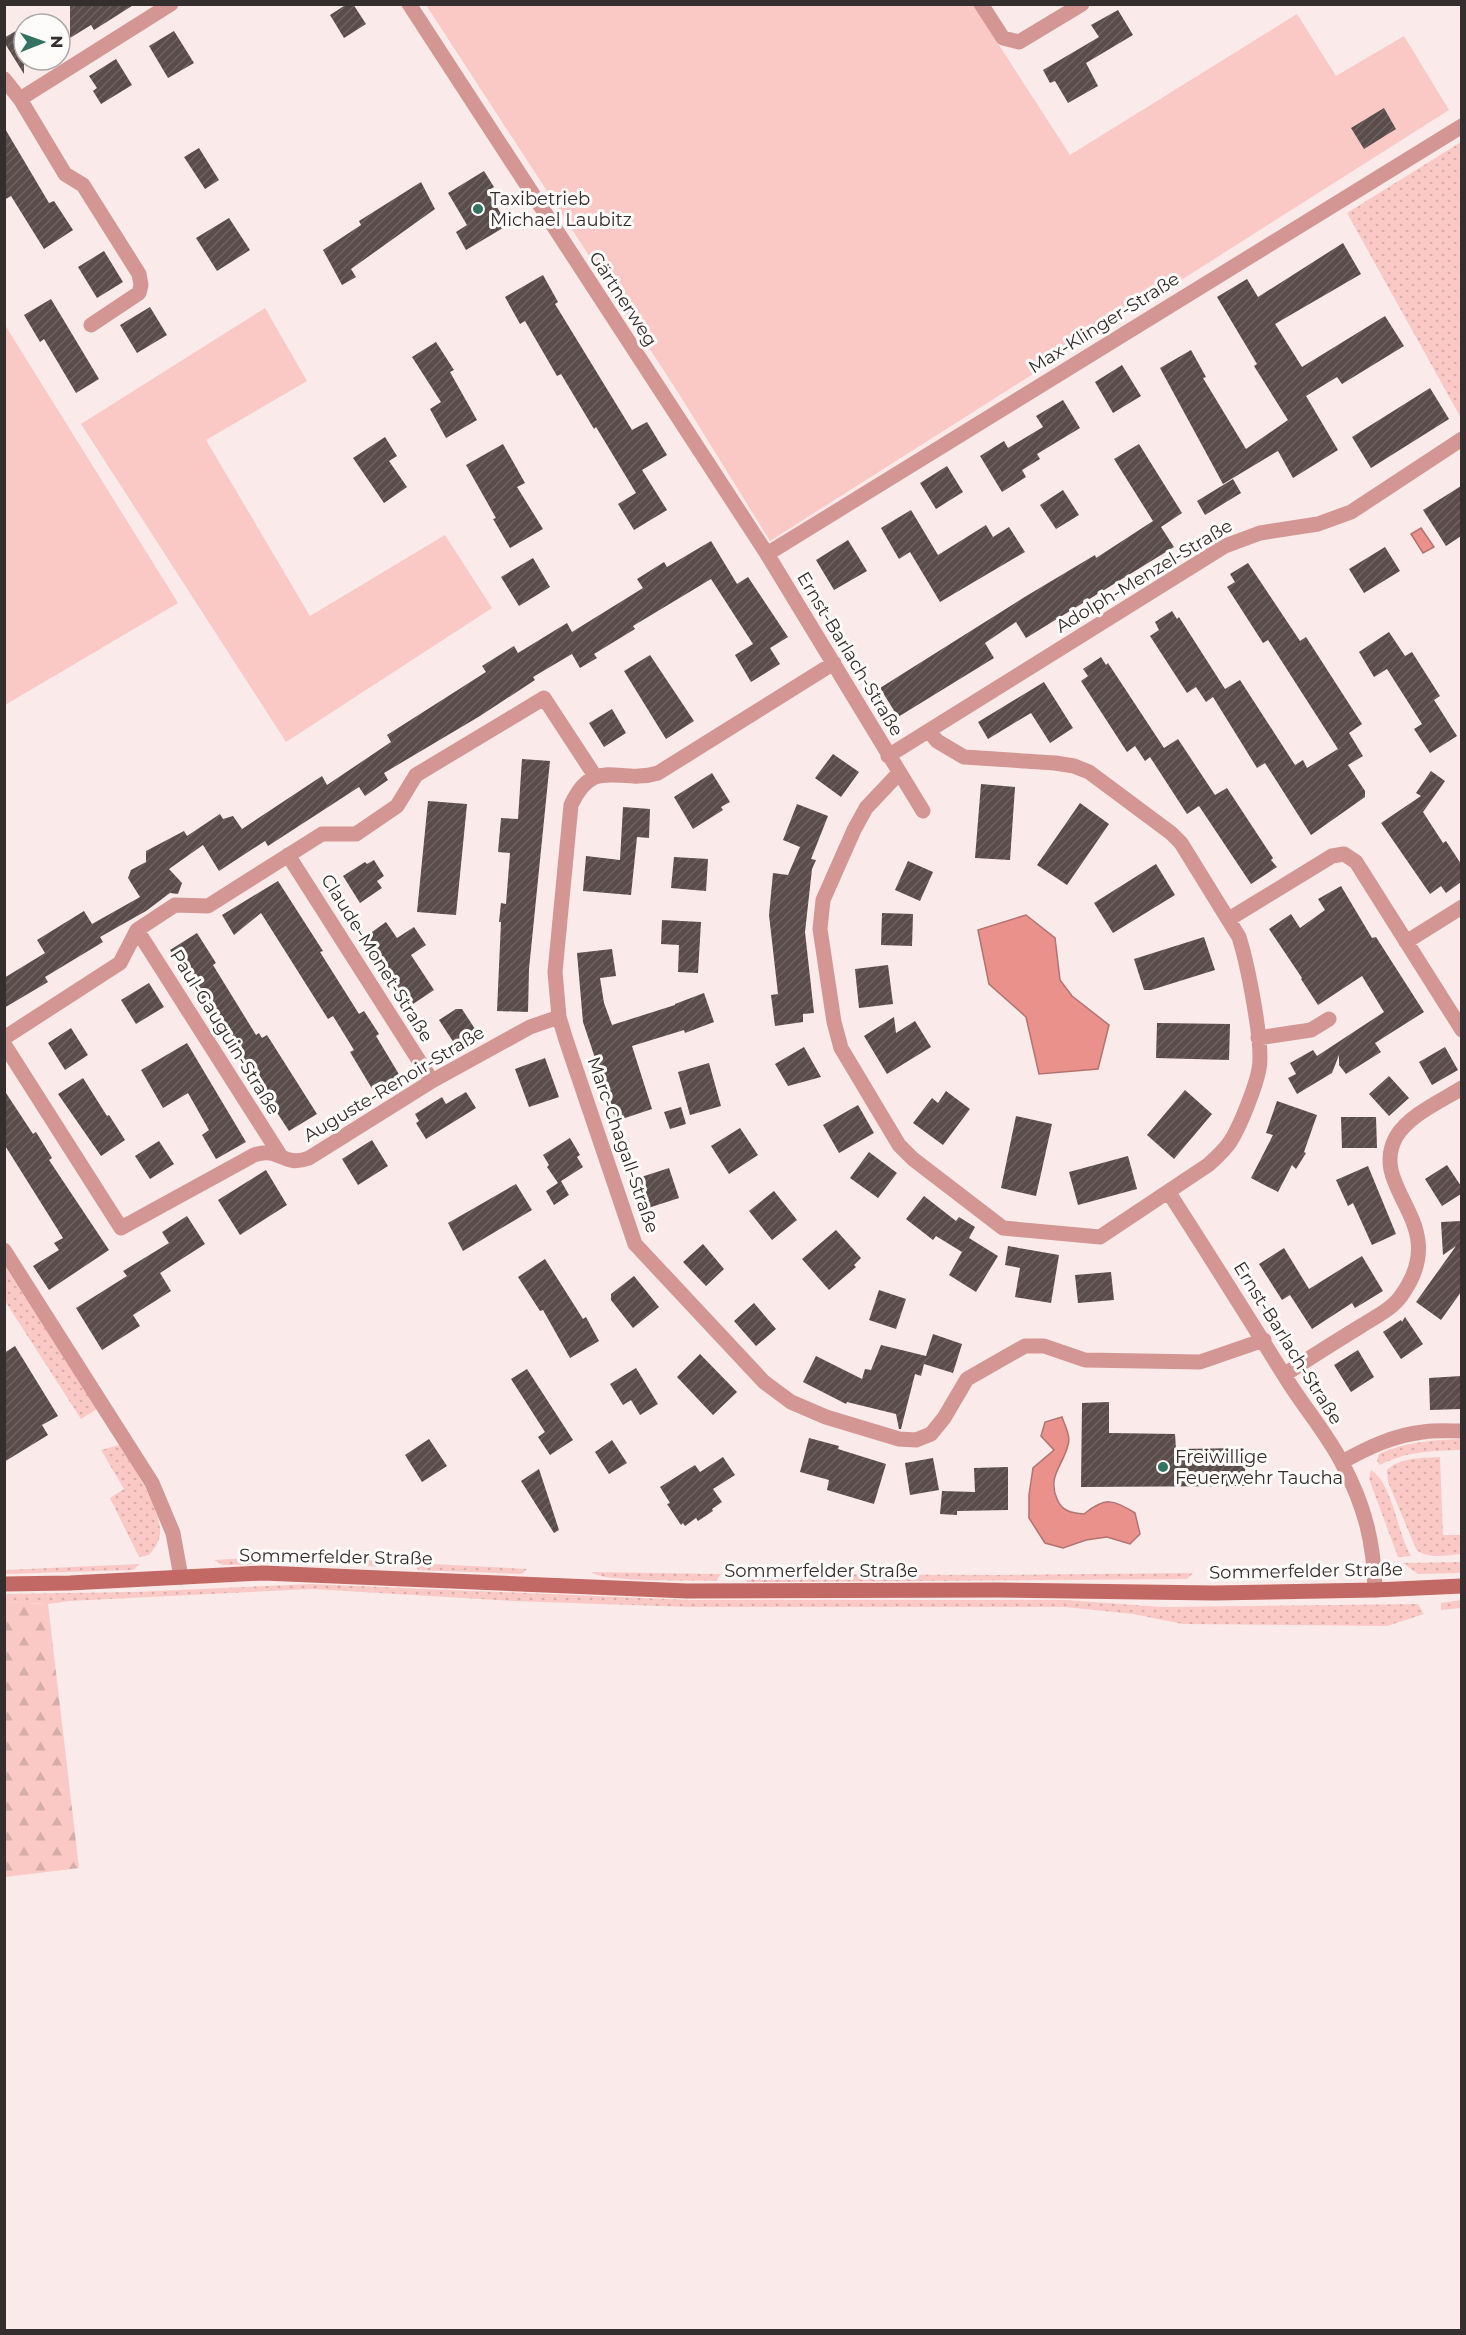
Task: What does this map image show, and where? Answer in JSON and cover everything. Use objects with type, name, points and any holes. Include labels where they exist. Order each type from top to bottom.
[{"type":"main road","name":"Sommerfelder Straße","points":[[4,1584],[263,1573],[687,1590],[1214,1593],[1461,1586]]},
{"type":"street","points":[[20,99],[171,4]]},
{"type":"street","name":"Gärtnerweg","points":[[409,4],[767,554]]},
{"type":"street","points":[[981,4],[1003,38],[1019,42],[1082,4]]},
{"type":"street","points":[[4,79],[20,99],[65,174],[83,185],[139,274],[141,285],[139,293],[91,325]]},
{"type":"street","name":"Max-Klinger-Straße","points":[[767,554],[1461,126]]},
{"type":"street","name":"Adolph-Menzel-Straße","points":[[888,756],[1225,546],[1260,533],[1318,524],[1351,512],[1461,440]]},
{"type":"street","name":"Ernst-Barlach-Straße","points":[[767,554],[923,811]]},
{"type":"street","points":[[4,1038],[120,963],[137,930],[175,905],[208,906],[322,834],[356,834],[397,806],[416,775],[544,698],[595,776],[607,774],[648,776],[834,663]]},
{"type":"street","name":"Ernst-Barlach-Straße","points":[[899,773],[866,808],[823,900],[820,922],[834,1022],[841,1048],[899,1145],[913,1159],[1003,1228],[1100,1237],[1169,1193],[1214,1160],[1231,1141],[1256,1083],[1260,1068],[1258,1038],[1243,951],[1229,919],[1191,857],[1171,832],[1089,772],[1074,766],[1055,763],[964,757],[937,741],[929,731]]},
{"type":"street","name":"Marc-Chagall-Straße","points":[[595,776],[586,781],[571,804],[555,972],[560,1017],[635,1244],[764,1382],[791,1402],[826,1418],[899,1439],[916,1440],[931,1434],[944,1418],[968,1379],[1025,1346],[1044,1346],[1085,1360],[1200,1362],[1264,1340]]},
{"type":"street","points":[[1229,919],[1332,856],[1344,854],[1356,862],[1461,1030]]},
{"type":"street","name":"Claude-Monet-Straße","points":[[288,855],[432,1081]]},
{"type":"street","points":[[1406,942],[1461,907]]},
{"type":"street","name":"Paul-Gauguin-Straße","points":[[137,930],[280,1155]]},
{"type":"street","name":"Auguste-Renoir-Straße","points":[[4,1044],[121,1228],[254,1155],[263,1152],[280,1155],[288,1161],[297,1162],[309,1158],[432,1081],[530,1028],[560,1017]]},
{"type":"street","points":[[1258,1038],[1311,1030],[1329,1019]]},
{"type":"street","points":[[1284,1375],[1392,1306],[1408,1286],[1418,1258],[1419,1243],[1411,1213],[1392,1178],[1391,1151],[1396,1137],[1407,1124],[1461,1088]]},
{"type":"street","name":"Ernst-Barlach-Straße","points":[[1169,1193],[1342,1462],[1367,1522],[1374,1560],[1376,1590]]},
{"type":"street","points":[[4,1250],[153,1483],[173,1533],[181,1577]]},
{"type":"street","points":[[1342,1462],[1399,1437],[1423,1432],[1461,1431]]},
{"type":"green space","points":[[426,5],[973,5],[1070,155],[1297,14],[1336,76],[1404,36],[1449,110],[770,541],[679,394]]},
{"type":"green space","points":[[1461,142],[1461,418],[1347,213]]},
{"type":"green space","points":[[265,308],[307,381],[206,440],[310,616],[445,535],[492,608],[286,742],[81,424]]},
{"type":"green space","points":[[5,325],[178,603],[4,705]]},
{"type":"green space","points":[[4,1265],[97,1409],[81,1419],[5,1301]]},
{"type":"green space","points":[[1461,1439],[1461,1450],[1409,1454],[1380,1465],[1377,1461],[1379,1454],[1409,1444]]},
{"type":"green space","points":[[119,1445],[145,1488],[156,1512],[160,1534],[149,1555],[139,1557],[110,1498],[124,1489],[101,1450]]},
{"type":"green space","points":[[1440,1457],[1443,1535],[1461,1535],[1461,1554],[1431,1556],[1416,1549],[1388,1482],[1387,1470],[1398,1463],[1412,1459]]},
{"type":"green space","points":[[1371,1470],[1385,1486],[1411,1556],[1398,1557],[1369,1478]]},
{"type":"green space","points":[[265,1557],[387,1561],[382,1567],[314,1563],[223,1565],[214,1560]]},
{"type":"green space","points":[[1461,1562],[1461,1573],[1418,1574],[1403,1563]]},
{"type":"green space","points":[[414,1563],[527,1569],[522,1574],[418,1570]]},
{"type":"green space","points":[[140,1564],[133,1570],[5,1574],[5,1570]]},
{"type":"green space","points":[[1342,1565],[1320,1575],[1292,1579],[1237,1578],[1232,1572],[1311,1571]]},
{"type":"green space","points":[[591,1572],[721,1574],[716,1581],[670,1581],[613,1578]]},
{"type":"green space","points":[[1193,1573],[1187,1579],[747,1582],[743,1574],[1000,1575]]},
{"type":"green space","points":[[311,1584],[690,1600],[1066,1600],[1162,1607],[1418,1604],[1424,1614],[1387,1626],[1183,1624],[1133,1614],[1065,1607],[689,1607],[513,1601],[312,1589],[69,1601],[48,1604],[5,1602],[5,1594],[135,1592]]},
{"type":"green space","points":[[1461,1600],[1461,1608],[1441,1610],[1441,1603]]},
{"type":"green space","points":[[5,1602],[48,1604],[79,1868],[5,1877]]},
{"type":"shaded area","points":[[1421,528],[1434,547],[1423,553],[1411,534]]},
{"type":"shaded area","points":[[1026,915],[1055,938],[1060,980],[1072,996],[1109,1025],[1098,1069],[1039,1074],[1026,1017],[989,984],[978,930]]},
{"type":"shaded area","points":[[1062,1417],[1069,1442],[1055,1477],[1054,1491],[1059,1503],[1068,1511],[1084,1514],[1098,1505],[1109,1502],[1127,1508],[1135,1513],[1140,1534],[1130,1544],[1107,1537],[1086,1540],[1063,1548],[1045,1543],[1029,1518],[1029,1495],[1033,1468],[1054,1450],[1041,1436],[1045,1422]]},
{"type":"building","points":[[70,4],[135,4],[94,30],[91,25],[72,37],[72,12],[70,12]]},
{"type":"building","points":[[347,4],[353,4],[366,24],[344,38],[330,15]]},
{"type":"building","points":[[1118,10],[1133,35],[1086,63],[1098,86],[1068,103],[1055,81],[1050,83],[1043,70],[1099,37],[1091,25]]},
{"type":"building","points":[[174,31],[194,63],[168,78],[149,46]]},
{"type":"building","points":[[12,33],[12,55],[4,42],[4,38]]},
{"type":"building","points":[[116,59],[132,85],[101,104],[93,91],[97,88],[89,76]]},
{"type":"building","points":[[1384,108],[1396,129],[1364,149],[1351,128]]},
{"type":"building","points":[[4,127],[49,203],[54,201],[73,230],[44,249],[11,196],[4,200]]},
{"type":"building","points":[[199,148],[219,180],[205,189],[184,157]]},
{"type":"building","name":"Taxibetrieb Michael Laubitz","points":[[484,171],[494,187],[487,191],[508,225],[466,250],[456,232],[467,225],[448,193]]},
{"type":"building","points":[[421,182],[435,209],[351,269],[356,277],[342,285],[323,250],[361,225],[359,221]]},
{"type":"building","points":[[229,218],[250,250],[217,271],[196,238]]},
{"type":"building","points":[[1343,243],[1361,274],[1275,324],[1302,367],[1385,316],[1404,346],[1342,384],[1337,377],[1306,396],[1338,450],[1293,478],[1278,451],[1223,484],[1160,368],[1191,350],[1206,377],[1203,378],[1246,449],[1288,420],[1254,366],[1257,364],[1217,297],[1247,279],[1258,297]]},
{"type":"building","points":[[104,251],[123,282],[97,298],[78,267]]},
{"type":"building","points":[[543,275],[558,302],[555,304],[632,430],[647,422],[667,455],[642,470],[667,510],[634,530],[618,504],[636,493],[561,374],[557,376],[525,321],[520,324],[505,297]]},
{"type":"building","points":[[51,299],[99,379],[76,393],[44,339],[40,342],[24,315]]},
{"type":"building","points":[[150,307],[167,335],[137,353],[120,325]]},
{"type":"building","points":[[436,342],[454,370],[450,372],[477,420],[446,438],[430,409],[441,402],[412,357]]},
{"type":"building","points":[[1122,365],[1141,396],[1113,413],[1095,382]]},
{"type":"building","points":[[1430,388],[1449,419],[1371,468],[1352,437]]},
{"type":"building","points":[[1063,400],[1080,428],[1037,454],[1040,459],[1022,470],[1026,477],[1002,492],[980,456],[1004,441],[1008,448],[1043,427],[1036,416]]},
{"type":"building","points":[[385,437],[397,456],[389,461],[407,487],[384,503],[353,458]]},
{"type":"building","points":[[503,444],[525,483],[517,487],[543,529],[510,548],[466,465]]},
{"type":"building","points":[[1139,444],[1182,513],[1161,527],[1174,547],[1026,638],[1016,622],[985,643],[994,658],[898,717],[880,688],[1023,598],[1095,555],[1096,558],[1153,521],[1114,459]]},
{"type":"building","points":[[947,466],[963,492],[936,509],[920,483]]},
{"type":"building","points":[[1233,479],[1241,493],[1205,515],[1197,501]]},
{"type":"building","points":[[1461,486],[1461,536],[1446,546],[1423,510]]},
{"type":"building","points":[[1063,490],[1079,515],[1056,529],[1040,505]]},
{"type":"building","points":[[911,510],[938,555],[986,525],[993,537],[1009,527],[1025,552],[940,602],[910,552],[899,559],[881,528]]},
{"type":"building","points":[[848,540],[867,571],[834,590],[816,560]]},
{"type":"building","points":[[711,541],[737,584],[748,577],[788,637],[770,648],[780,664],[751,682],[735,655],[753,644],[711,579],[633,626],[635,629],[594,654],[597,658],[580,668],[572,654],[533,677],[535,680],[480,716],[384,773],[388,780],[365,796],[359,787],[268,846],[265,841],[219,871],[203,845],[169,869],[182,883],[178,894],[170,893],[146,911],[100,937],[103,942],[45,977],[48,982],[4,1008],[4,978],[45,953],[37,940],[84,911],[92,924],[140,897],[128,878],[131,870],[146,862],[146,851],[184,831],[187,836],[220,814],[223,819],[233,816],[242,829],[322,776],[327,785],[391,742],[387,735],[486,672],[482,666],[514,646],[518,653],[567,623],[572,632],[643,588],[637,579],[664,562],[667,567]]},
{"type":"building","points":[[1385,547],[1400,571],[1364,593],[1349,569]]},
{"type":"building","points":[[533,558],[550,587],[519,606],[501,577]]},
{"type":"building","points":[[1248,563],[1300,641],[1306,637],[1362,724],[1349,733],[1363,756],[1348,765],[1365,791],[1365,797],[1311,835],[1265,763],[1257,768],[1213,697],[1206,702],[1196,687],[1187,693],[1150,636],[1159,630],[1155,622],[1172,611],[1177,619],[1179,617],[1225,689],[1240,680],[1295,765],[1303,760],[1307,768],[1338,749],[1268,640],[1263,643],[1227,587],[1235,582],[1230,574]]},
{"type":"building","points":[[1389,632],[1405,656],[1412,652],[1440,696],[1434,700],[1457,736],[1430,753],[1414,729],[1422,724],[1387,669],[1374,677],[1359,652]]},
{"type":"building","points":[[650,655],[694,721],[666,739],[624,671]]},
{"type":"building","points":[[1101,657],[1106,665],[1108,663],[1164,748],[1178,739],[1215,795],[1227,788],[1277,867],[1251,884],[1199,806],[1187,814],[1150,757],[1145,761],[1135,746],[1127,752],[1081,681],[1088,676],[1083,669]]},
{"type":"building","points":[[1044,682],[1073,728],[1050,743],[1031,713],[988,739],[978,722]]},
{"type":"building","points":[[612,709],[626,733],[604,747],[589,723]]},
{"type":"building","points":[[833,754],[859,772],[841,797],[815,778]]},
{"type":"building","points":[[522,759],[550,761],[529,969],[528,1012],[497,1011],[501,922],[499,922],[501,903],[506,904],[510,853],[498,852],[501,818],[518,819]]},
{"type":"building","points":[[1431,771],[1445,781],[1423,812],[1443,843],[1446,841],[1461,864],[1461,882],[1446,893],[1441,886],[1430,894],[1381,823],[1421,796],[1416,793]]},
{"type":"building","points":[[712,773],[730,802],[721,807],[723,810],[693,829],[674,797]]},
{"type":"building","points":[[981,784],[1015,787],[1010,860],[975,858]]},
{"type":"building","points":[[428,801],[467,804],[456,915],[417,912]]},
{"type":"building","points":[[1080,803],[1109,824],[1067,885],[1037,865]]},
{"type":"building","points":[[797,804],[828,816],[811,859],[816,860],[812,869],[805,932],[814,1013],[803,1014],[803,1022],[775,1026],[771,995],[778,994],[769,915],[773,873],[788,875],[800,847],[783,840]]},
{"type":"building","points":[[623,807],[650,809],[649,838],[637,837],[631,895],[583,891],[586,856],[620,860]]},
{"type":"building","points":[[674,857],[708,859],[706,891],[671,888]]},
{"type":"building","points":[[374,860],[384,876],[377,881],[382,888],[360,903],[343,876],[365,862],[367,864]]},
{"type":"building","points":[[908,861],[933,872],[920,901],[895,890]]},
{"type":"building","points":[[1156,864],[1175,895],[1113,933],[1094,903]]},
{"type":"building","points":[[278,881],[323,951],[320,952],[359,1014],[364,1011],[379,1034],[376,1036],[400,1076],[374,1092],[350,1052],[354,1050],[333,1016],[328,1019],[261,913],[234,935],[222,915]]},
{"type":"building","points":[[1341,886],[1372,938],[1376,937],[1424,1012],[1375,1043],[1381,1052],[1346,1074],[1339,1065],[1339,1055],[1332,1073],[1297,1094],[1288,1078],[1296,1074],[1290,1063],[1313,1050],[1317,1056],[1384,1012],[1362,976],[1318,1005],[1269,929],[1291,914],[1300,928],[1325,910],[1318,899]]},
{"type":"building","points":[[882,913],[913,914],[912,946],[881,945]]},
{"type":"building","points":[[662,920],[701,922],[698,973],[678,972],[679,945],[661,944]]},
{"type":"building","points":[[386,922],[397,938],[414,927],[426,945],[411,955],[434,990],[407,1008],[362,939]]},
{"type":"building","points":[[197,933],[216,963],[213,965],[256,1035],[259,1033],[262,1038],[267,1035],[317,1114],[289,1131],[251,1073],[248,1074],[170,950]]},
{"type":"building","points":[[1204,937],[1215,970],[1151,990],[1144,990],[1134,959]]},
{"type":"building","points":[[612,949],[616,976],[600,978],[604,1003],[612,1025],[675,1005],[704,993],[714,1022],[685,1033],[684,1030],[632,1046],[652,1109],[616,1121],[583,1022],[577,953]]},
{"type":"building","points":[[888,965],[893,1004],[859,1008],[855,969]]},
{"type":"building","points":[[149,983],[164,1007],[136,1024],[121,1000]]},
{"type":"building","points":[[456,1009],[462,1009],[477,1032],[456,1046],[439,1020]]},
{"type":"building","points":[[894,1017],[896,1033],[915,1021],[931,1047],[887,1074],[864,1036]]},
{"type":"building","points":[[1157,1023],[1230,1024],[1229,1060],[1156,1058]]},
{"type":"building","points":[[71,1028],[88,1055],[65,1070],[48,1043]]},
{"type":"building","points":[[187,1043],[246,1142],[216,1159],[202,1135],[209,1130],[188,1093],[163,1108],[141,1070]]},
{"type":"building","points":[[804,1047],[821,1077],[788,1086],[775,1064]]},
{"type":"building","points":[[1445,1047],[1458,1070],[1432,1085],[1419,1062]]},
{"type":"building","points":[[545,1058],[559,1097],[529,1107],[515,1069]]},
{"type":"building","points":[[709,1063],[721,1106],[690,1115],[678,1072]]},
{"type":"building","points":[[1389,1076],[1409,1098],[1389,1116],[1369,1094]]},
{"type":"building","points":[[83,1078],[125,1140],[101,1156],[58,1094]]},
{"type":"building","points":[[4,1090],[33,1134],[36,1132],[52,1158],[49,1160],[109,1250],[49,1290],[33,1266],[59,1250],[54,1243],[63,1238],[4,1144]]},
{"type":"building","points":[[1185,1090],[1212,1114],[1174,1159],[1147,1135]]},
{"type":"building","points":[[946,1091],[970,1109],[943,1145],[913,1123],[932,1098],[938,1103]]},
{"type":"building","points":[[466,1092],[476,1108],[426,1139],[416,1123],[419,1121],[415,1114],[442,1097],[446,1104]]},
{"type":"building","points":[[1277,1101],[1317,1115],[1304,1152],[1306,1153],[1296,1169],[1292,1165],[1278,1192],[1251,1178],[1273,1135],[1266,1133]]},
{"type":"building","points":[[858,1105],[874,1133],[839,1153],[823,1125]]},
{"type":"building","points":[[681,1107],[686,1124],[670,1129],[664,1112]]},
{"type":"building","points":[[1016,1116],[1052,1124],[1036,1196],[1001,1188]]},
{"type":"building","points":[[1341,1117],[1376,1117],[1377,1148],[1342,1148]]},
{"type":"building","points":[[740,1128],[758,1155],[729,1174],[711,1146]]},
{"type":"building","points":[[570,1138],[580,1155],[577,1157],[583,1167],[558,1183],[547,1167],[549,1165],[543,1155]]},
{"type":"building","points":[[372,1140],[388,1166],[358,1185],[342,1159]]},
{"type":"building","points":[[159,1141],[174,1164],[150,1179],[135,1156]]},
{"type":"building","points":[[869,1152],[897,1173],[878,1198],[850,1178]]},
{"type":"building","points":[[1128,1156],[1137,1189],[1078,1205],[1069,1172]]},
{"type":"building","points":[[1447,1165],[1461,1186],[1461,1194],[1442,1206],[1425,1179]]},
{"type":"building","points":[[1368,1166],[1396,1234],[1372,1245],[1353,1203],[1348,1206],[1336,1180]]},
{"type":"building","points":[[669,1168],[679,1198],[645,1209],[635,1179]]},
{"type":"building","points":[[266,1170],[287,1205],[240,1235],[218,1200]]},
{"type":"building","points":[[561,1181],[569,1195],[554,1205],[546,1191]]},
{"type":"building","points":[[516,1184],[532,1210],[463,1251],[448,1223]]},
{"type":"building","points":[[774,1191],[797,1220],[772,1240],[749,1211]]},
{"type":"building","points":[[924,1196],[956,1221],[959,1217],[975,1227],[969,1238],[998,1256],[976,1292],[949,1275],[962,1252],[936,1236],[933,1240],[906,1219]]},
{"type":"building","points":[[187,1216],[205,1244],[160,1273],[171,1291],[133,1315],[140,1326],[102,1350],[76,1308],[127,1276],[123,1271],[169,1243],[162,1232]]},
{"type":"building","points":[[1461,1221],[1461,1292],[1441,1320],[1416,1302],[1456,1246],[1443,1255],[1441,1222]]},
{"type":"building","points":[[836,1230],[861,1258],[854,1265],[856,1267],[829,1290],[802,1259]]},
{"type":"building","points":[[703,1244],[724,1269],[706,1286],[683,1262]]},
{"type":"building","points":[[1008,1246],[1059,1255],[1051,1303],[1015,1297],[1020,1268],[1005,1265]]},
{"type":"building","points":[[1284,1248],[1309,1289],[1362,1256],[1383,1291],[1355,1308],[1352,1303],[1312,1329],[1290,1295],[1282,1300],[1259,1264]]},
{"type":"building","points":[[545,1259],[583,1319],[586,1317],[599,1341],[570,1358],[543,1310],[540,1311],[518,1277]]},
{"type":"building","points":[[1111,1272],[1114,1300],[1078,1303],[1075,1275]]},
{"type":"building","points":[[634,1276],[659,1307],[633,1328],[611,1300],[611,1294]]},
{"type":"building","points":[[879,1290],[906,1299],[896,1329],[869,1320]]},
{"type":"building","points":[[754,1303],[776,1329],[756,1346],[734,1321]]},
{"type":"building","points":[[1405,1317],[1423,1344],[1401,1359],[1383,1332],[1401,1320],[1402,1322]]},
{"type":"building","points":[[933,1334],[962,1344],[953,1373],[924,1364],[921,1376],[915,1374],[901,1429],[899,1429],[896,1414],[847,1402],[846,1404],[803,1382],[816,1356],[862,1379],[865,1369],[871,1370],[881,1345],[926,1356]]},
{"type":"building","points":[[15,1346],[58,1416],[42,1425],[48,1435],[4,1462],[4,1353]]},
{"type":"building","points":[[1358,1350],[1374,1377],[1351,1392],[1334,1365]]},
{"type":"building","points":[[700,1354],[737,1392],[713,1415],[677,1377]]},
{"type":"building","points":[[636,1368],[658,1404],[640,1415],[631,1400],[623,1405],[610,1384]]},
{"type":"building","points":[[527,1369],[573,1440],[550,1455],[538,1437],[545,1432],[511,1379]]},
{"type":"building","points":[[1461,1376],[1461,1409],[1430,1410],[1429,1378]]},
{"type":"building","name":"Freiwillige Feuerwehr Taucha","points":[[1109,1402],[1109,1433],[1175,1434],[1176,1449],[1245,1448],[1245,1486],[1081,1487],[1082,1403]]},
{"type":"building","points":[[809,1438],[839,1446],[838,1449],[886,1464],[874,1504],[827,1490],[829,1480],[800,1472]]},
{"type":"building","points":[[429,1439],[447,1466],[422,1482],[405,1455]]},
{"type":"building","points":[[612,1440],[627,1463],[609,1474],[595,1452]]},
{"type":"building","points":[[723,1457],[735,1475],[713,1489],[722,1502],[698,1521],[696,1518],[685,1526],[683,1523],[681,1525],[667,1504],[670,1503],[660,1487],[695,1465],[700,1472]]},
{"type":"building","points":[[933,1458],[939,1490],[910,1495],[905,1463]]},
{"type":"building","points":[[1008,1467],[1008,1510],[957,1511],[957,1515],[940,1514],[942,1491],[975,1492],[974,1468]]},
{"type":"building","points":[[539,1469],[559,1530],[554,1533],[521,1481]]},
{"type":"place","name":"Taxibetrieb Michael Laubitz","points":[[478,209]]},
{"type":"place","name":"Freiwillige Feuerwehr Taucha","points":[[1163,1467]]}]
